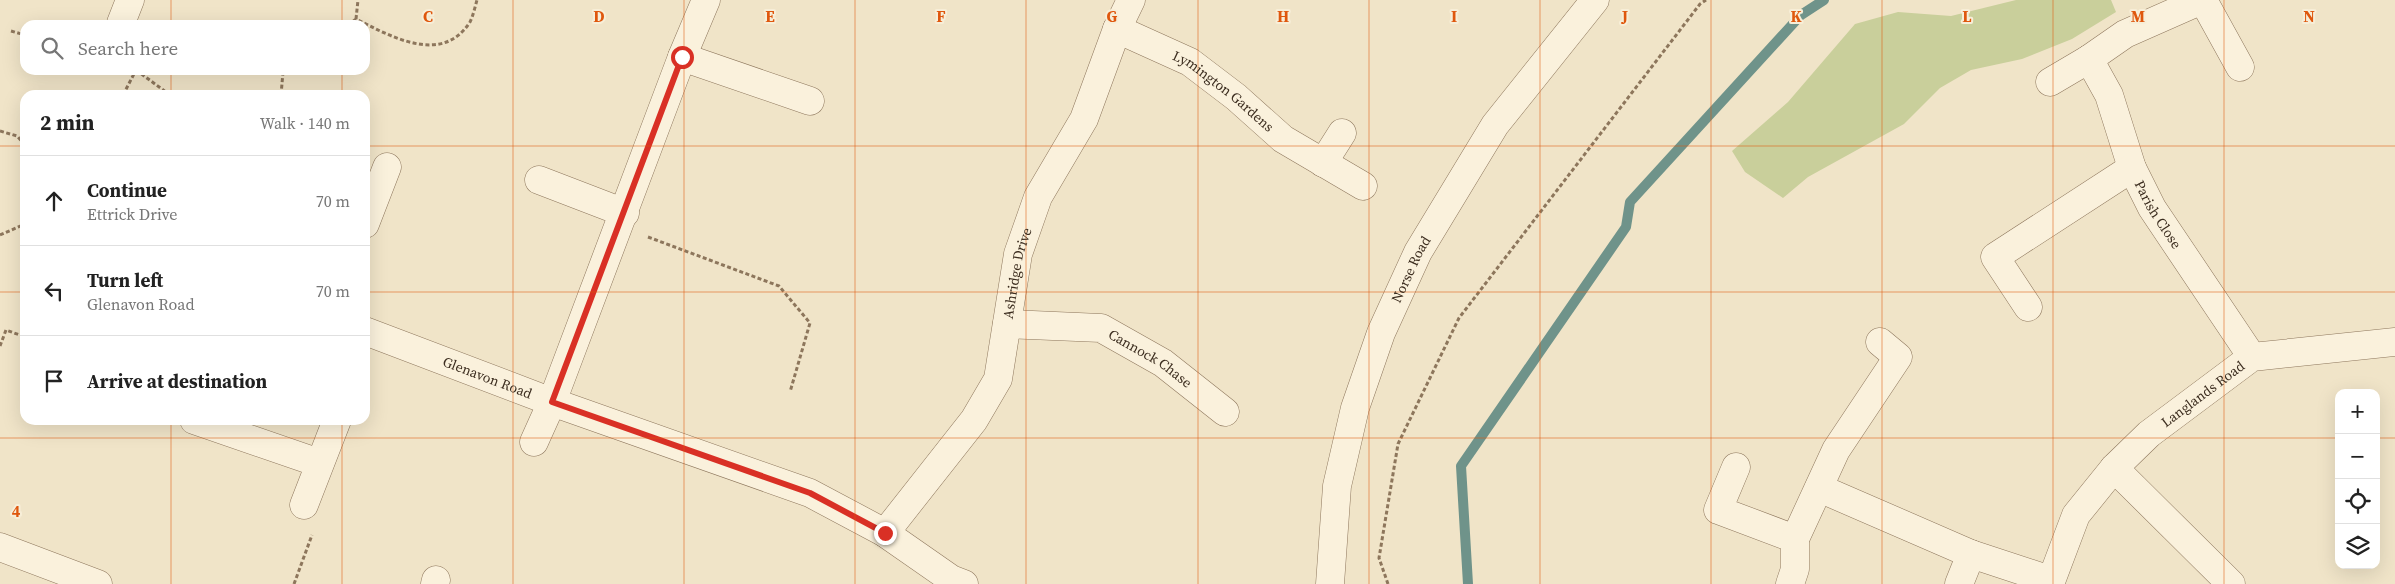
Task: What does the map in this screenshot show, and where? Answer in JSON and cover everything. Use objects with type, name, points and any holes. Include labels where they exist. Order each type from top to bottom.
[{"type":"street","points":[[534,442],[552,402],[682,57],[706,0]]},
{"type":"street","name":"Ashridge Drive","points":[[885,533],[974,420],[998,379],[1018,254],[1038,197],[1084,119],[1117,29],[1131,0]]},
{"type":"street","name":"Norse Road","points":[[1330,584],[1337,486],[1355,408],[1389,315],[1418,252],[1495,125],[1595,0]]},
{"type":"street","points":[[2050,82],[2089,59],[2125,34],[2202,0],[2240,67]]},
{"type":"street","name":"Lymington Gardens","points":[[1117,29],[1190,62],[1236,98],[1283,139],[1363,186]]},
{"type":"street","points":[[682,57],[810,101]]},
{"type":"street","name":"Parish Close","points":[[2089,59],[2109,95],[2132,168],[2152,208],[2252,357]]},
{"type":"street","points":[[1323,163],[1342,133]]},
{"type":"street","points":[[370,212],[388,167]]},
{"type":"street","points":[[2028,307],[1995,257],[2132,168]]},
{"type":"street","points":[[539,180],[622,219]]},
{"type":"street","name":"Cannock Chase","points":[[1007,324],[1101,328],[1163,363],[1225,412]]},
{"type":"street","name":"Glenavon Road","points":[[370,340],[810,493],[885,533],[951,580],[964,584]]},
{"type":"street","points":[[1790,584],[1795,569],[1795,539],[1836,450],[1898,357],[1880,342]]},
{"type":"street","name":"Langlands Road","points":[[1819,488],[1971,554],[2050,582],[2076,515],[2114,468],[2149,434],[2252,357],[2395,342]]},
{"type":"street","points":[[209,425],[319,463]]},
{"type":"street","points":[[304,505],[335,425]]},
{"type":"street","points":[[1736,467],[1718,510],[1795,539]]},
{"type":"street","points":[[2114,468],[2231,584]]},
{"type":"street","points":[[0,547],[98,584]]},
{"type":"street","points":[[1960,584],[1971,554]]},
{"type":"path","points":[[356,19],[358,0]]},
{"type":"path","points":[[370,26],[388,34],[425,46],[454,39],[470,22],[477,0]]},
{"type":"path","points":[[1388,584],[1379,558],[1398,444],[1459,318],[1700,4],[1706,0]]},
{"type":"path","points":[[12,31],[20,33]]},
{"type":"path","points":[[125,90],[133,75]]},
{"type":"path","points":[[143,75],[163,90]]},
{"type":"path","points":[[281,90],[282,75]]},
{"type":"path","points":[[0,131],[17,136],[20,139]]},
{"type":"path","points":[[622,219],[779,286],[810,323],[790,392]]},
{"type":"path","points":[[0,235],[20,226]]},
{"type":"path","points":[[0,346],[6,330],[20,335]]},
{"type":"path","points":[[294,584],[317,520],[304,505]]},
{"type":"green space","points":[[2016,0],[2111,0],[2116,12],[2072,39],[2022,59],[1971,70],[1940,88],[1904,124],[1808,177],[1783,198],[1745,172],[1732,151],[1788,102],[1855,24],[1898,12],[1951,16]]},
{"type":"waterway","points":[[1468,584],[1461,466],[1626,227],[1630,202],[1801,15],[1824,0]]},
{"type":"route","points":[[682,57],[625,213],[552,402],[810,493],[885,533]]}]
